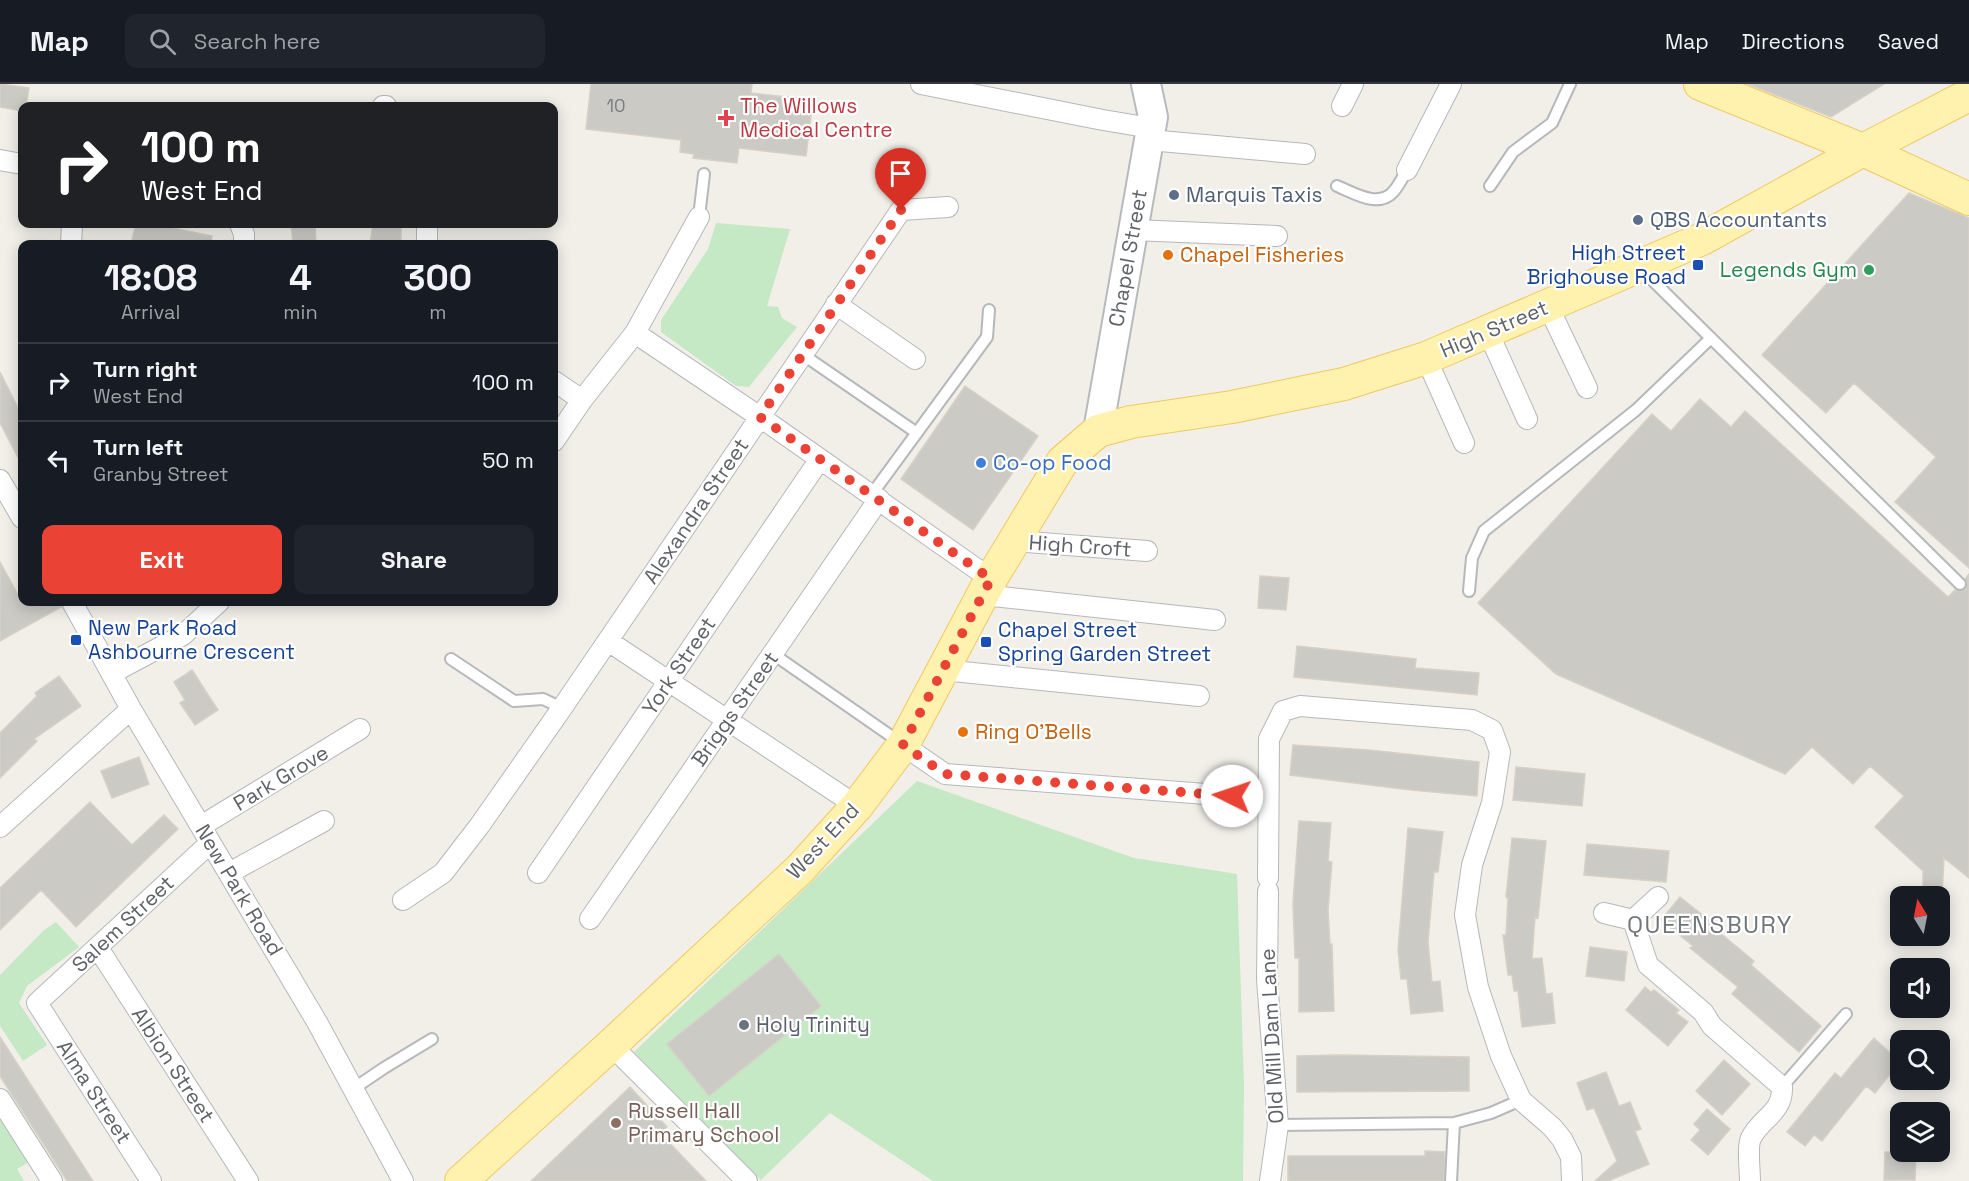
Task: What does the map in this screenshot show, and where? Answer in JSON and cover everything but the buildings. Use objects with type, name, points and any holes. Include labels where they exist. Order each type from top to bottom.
[{"type":"main road","points":[[1707,85],[1863,150],[1969,199]]},
{"type":"main road","name":"High Street","points":[[1098,431],[1131,422],[1226,408],[1344,384],[1426,358],[1702,239],[1863,150],[1969,95]]},
{"type":"main road","name":"West End","points":[[461,1181],[800,869],[857,806],[903,745],[987,587],[1062,462],[1098,431]]},
{"type":"street","points":[[921,84],[1103,120],[1150,134],[1305,154]]},
{"type":"street","name":"Chapel Street","points":[[1098,431],[1153,117],[1146,84]]},
{"type":"street","points":[[1342,106],[1353,84]]},
{"type":"street","points":[[1407,170],[1451,84]]},
{"type":"street","points":[[0,160],[18,163]]},
{"type":"street","name":"Alexandra Street","points":[[403,900],[442,873],[480,825],[901,210],[948,207]]},
{"type":"street","points":[[558,435],[582,400],[635,333],[699,217]]},
{"type":"street","points":[[1133,230],[1277,236]]},
{"type":"street","points":[[836,304],[915,359]]},
{"type":"street","points":[[1548,306],[1587,387]]},
{"type":"street","points":[[1488,332],[1527,419]]},
{"type":"street","points":[[635,333],[875,497],[987,587],[1215,620]]},
{"type":"street","points":[[1426,358],[1464,443]]},
{"type":"street","points":[[558,384],[582,400]]},
{"type":"street","name":"York Street","points":[[538,873],[820,459]]},
{"type":"street","points":[[0,480],[18,511]]},
{"type":"street","name":"Briggs Street","points":[[590,919],[773,654],[875,497]]},
{"type":"street","name":"High Croft","points":[[1014,541],[1147,551]]},
{"type":"street","name":"New Park Road","points":[[74,606],[130,709],[316,1022],[403,1181]]},
{"type":"street","points":[[112,673],[183,635],[215,606]]},
{"type":"street","points":[[608,641],[857,806]]},
{"type":"street","points":[[943,670],[1199,696]]},
{"type":"street","name":"Old Mill Dam Lane","points":[[1270,1181],[1278,1125],[1267,979],[1269,739],[1283,711],[1300,706],[1472,720],[1492,730],[1500,752],[1492,803],[1472,865],[1465,915],[1478,987],[1501,1056],[1521,1100],[1552,1127],[1562,1139],[1571,1157],[1572,1181]]},
{"type":"street","points":[[0,828],[130,709]]},
{"type":"street","name":"Park Grove","points":[[205,835],[360,729]]},
{"type":"street","points":[[903,745],[945,774],[1232,796]]},
{"type":"street","points":[[229,873],[324,821]]},
{"type":"street","name":"Salem Street","points":[[37,1003],[98,948],[205,835]]},
{"type":"street","points":[[1633,920],[1658,897]]},
{"type":"street","points":[[1604,913],[1633,920]]},
{"type":"street","points":[[1633,920],[1648,965],[1703,1012],[1712,1026],[1782,1087],[1782,1099],[1750,1139],[1750,1181]]},
{"type":"street","name":"Albion Street","points":[[98,948],[248,1181]]},
{"type":"street","name":"Alma Street","points":[[37,1003],[151,1181]]},
{"type":"street","points":[[611,1045],[747,1181]]},
{"type":"street","points":[[0,1099],[52,1181]]},
{"type":"lane","points":[[1490,186],[1513,152],[1552,123],[1570,84]]},
{"type":"lane","points":[[1337,186],[1364,197],[1386,198],[1394,191],[1407,170]]},
{"type":"lane","points":[[699,217],[704,174]]},
{"type":"lane","points":[[1639,266],[1960,584]]},
{"type":"lane","points":[[875,497],[917,433],[987,337],[989,310]]},
{"type":"lane","points":[[1469,591],[1472,558],[1484,531],[1636,410],[1711,338]]},
{"type":"lane","points":[[802,354],[917,433]]},
{"type":"lane","points":[[773,654],[903,745]]},
{"type":"lane","points":[[451,659],[514,701],[543,699],[562,708]]},
{"type":"lane","points":[[1782,1087],[1846,1014]]},
{"type":"lane","points":[[353,1089],[432,1039]]},
{"type":"lane","points":[[1278,1125],[1454,1123],[1491,1113],[1521,1100]]},
{"type":"lane","points":[[1451,1181],[1454,1123]]},
{"type":"green space","points":[[716,223],[790,229],[767,306],[778,307],[782,318],[797,327],[749,387],[736,386],[661,332],[661,320],[708,249]]},
{"type":"green space","points":[[917,781],[1134,858],[1237,874],[1244,1084],[1243,1181],[933,1181],[830,1113],[761,1180],[634,1052]]},
{"type":"green space","points":[[56,922],[79,947],[27,986],[19,1003],[47,1045],[23,1061],[0,1026],[0,975],[43,931]]},
{"type":"green space","points":[[3,1118],[29,1162],[17,1169],[24,1181],[0,1181],[0,1120]]},
{"type":"place","name":"The Willows Medical Centre","points":[[726,118]]},
{"type":"place","name":"Marquis Taxis","points":[[1174,195]]},
{"type":"place","name":"QBS Accountants","points":[[1638,220]]},
{"type":"place","name":"Chapel Fisheries","points":[[1168,255]]},
{"type":"place","name":"High Street Brighouse Road","points":[[1698,265]]},
{"type":"place","name":"Legends Gym","points":[[1869,270]]},
{"type":"place","name":"Co-op Food","points":[[981,463]]},
{"type":"place","name":"New Park Road Ashbourne Crescent","points":[[76,640]]},
{"type":"place","name":"Chapel Street Spring Garden Street","points":[[986,642]]},
{"type":"place","name":"Ring O'Bells","points":[[963,732]]},
{"type":"place","name":"Holy Trinity","points":[[744,1025]]},
{"type":"place","name":"Russell Hall Primary School","points":[[616,1123]]},
{"type":"district","name":"QUEENSBURY","points":[[1710,925]]},
{"type":"route","points":[[901,210],[760,417],[991,579],[903,745],[945,774],[1232,796]]}]
